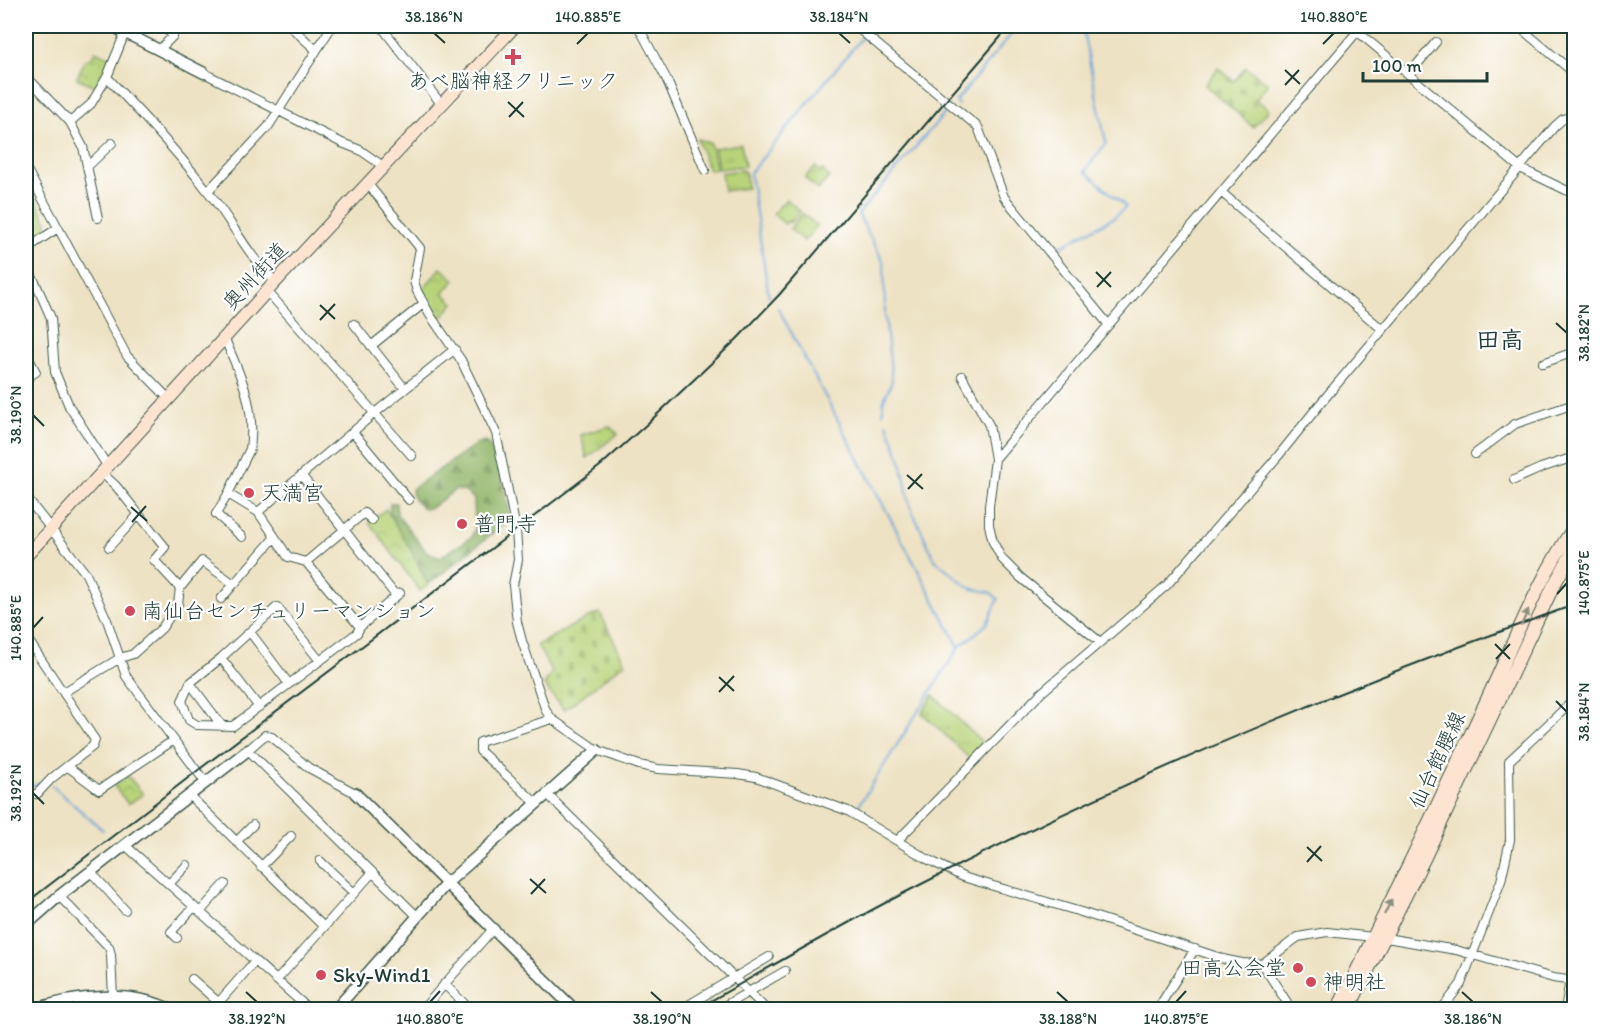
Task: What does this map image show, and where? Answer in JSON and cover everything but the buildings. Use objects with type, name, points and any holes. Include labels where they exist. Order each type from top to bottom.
[{"type":"main road","name":"奥州街道","points":[[26,556],[224,337],[515,26]]},
{"type":"main road","name":"仙台館腰線","points":[[1348,1010],[1430,821],[1532,602],[1552,562],[1575,527]]},
{"type":"main road","name":"仙台館腰線","points":[[1337,1010],[1425,857],[1552,586],[1575,549]]},
{"type":"street","points":[[112,26],[360,150],[383,166]]},
{"type":"street","points":[[159,50],[172,36],[163,26]]},
{"type":"street","points":[[290,26],[316,50]]},
{"type":"street","points":[[208,191],[268,128],[332,26]]},
{"type":"street","points":[[381,26],[442,105]]},
{"type":"street","points":[[638,26],[666,78],[705,170]]},
{"type":"street","points":[[855,26],[978,127],[1004,197],[1108,324]]},
{"type":"street","points":[[1518,26],[1575,73]]},
{"type":"street","points":[[995,459],[1357,27],[1520,168],[1575,194]]},
{"type":"street","points":[[70,122],[91,104],[107,76],[125,33]]},
{"type":"street","points":[[1409,74],[1436,42]]},
{"type":"street","points":[[26,76],[70,122],[83,147],[98,218]]},
{"type":"street","points":[[107,76],[184,161],[257,261],[271,287],[359,397],[376,412],[412,456]]},
{"type":"street","points":[[898,840],[1041,693],[1167,585],[1555,126],[1563,119],[1575,116]]},
{"type":"street","points":[[87,167],[112,143]]},
{"type":"street","points":[[26,168],[127,356],[169,399]]},
{"type":"street","points":[[367,183],[420,248],[414,281],[417,291],[423,304],[455,349],[496,433],[516,529],[518,560],[513,585],[517,622],[546,711],[552,719],[597,750],[639,765],[658,770],[756,777],[848,811],[927,859],[963,877],[1242,963],[1262,964],[1290,941],[1308,934],[1327,932],[1379,938],[1473,955],[1553,978],[1572,981],[1565,1010]]},
{"type":"street","points":[[1221,192],[1383,330]]},
{"type":"street","points":[[26,249],[58,228]]},
{"type":"street","points":[[26,266],[51,318],[55,372],[69,406],[105,470],[165,547],[154,560],[180,588]]},
{"type":"street","points":[[371,346],[423,304]]},
{"type":"street","points":[[354,324],[405,389]]},
{"type":"street","points":[[224,337],[250,402],[251,442],[250,449],[216,514],[242,537]]},
{"type":"street","points":[[258,512],[376,412],[455,349]]},
{"type":"street","points":[[1543,363],[1575,352]]},
{"type":"street","points":[[26,353],[36,372],[26,378]]},
{"type":"street","points":[[962,376],[988,425],[995,459],[989,506],[989,525],[993,542],[1002,559],[1021,578],[1099,641]]},
{"type":"street","points":[[1475,454],[1515,424],[1575,404]]},
{"type":"street","points":[[353,432],[409,500]]},
{"type":"street","points":[[1514,480],[1575,457]]},
{"type":"street","points":[[302,476],[344,529],[346,535],[398,595],[360,627],[357,633],[290,684],[233,726],[197,725],[189,720],[182,701],[190,683],[277,607],[320,661]]},
{"type":"street","points":[[228,494],[258,512],[288,557],[306,562],[360,627]]},
{"type":"street","points":[[26,497],[86,574],[107,620],[126,676],[206,783]]},
{"type":"street","points":[[306,562],[364,513],[372,520]]},
{"type":"street","points":[[109,547],[138,515]]},
{"type":"street","points":[[221,599],[275,537]]},
{"type":"street","points":[[64,692],[120,658],[133,654],[169,620],[178,604],[180,588],[202,561],[234,584]]},
{"type":"street","points":[[250,632],[290,684]]},
{"type":"street","points":[[26,637],[94,740],[93,746],[37,794],[26,794]]},
{"type":"street","points":[[221,658],[259,706]]},
{"type":"street","points":[[190,683],[222,726]]},
{"type":"street","points":[[1441,1010],[1461,984],[1501,881],[1509,851],[1509,761],[1575,700]]},
{"type":"street","points":[[537,804],[480,751],[480,742],[552,719]]},
{"type":"street","points":[[26,925],[59,896],[190,796],[265,735],[272,737],[309,768],[355,793],[575,1010]]},
{"type":"street","points":[[67,766],[99,790],[174,740]]},
{"type":"street","points":[[248,750],[417,916]]},
{"type":"street","points":[[335,1010],[447,883],[597,750]]},
{"type":"street","points":[[548,795],[767,1010]]},
{"type":"street","points":[[190,796],[324,927]]},
{"type":"street","points":[[236,842],[253,825]]},
{"type":"street","points":[[261,867],[291,836]]},
{"type":"street","points":[[125,845],[310,1010]]},
{"type":"street","points":[[320,861],[354,893]]},
{"type":"street","points":[[169,884],[187,865]]},
{"type":"street","points":[[91,872],[125,910]]},
{"type":"street","points":[[277,980],[372,873]]},
{"type":"street","points":[[177,938],[171,932],[225,884]]},
{"type":"street","points":[[59,896],[108,947],[111,955],[113,997]]},
{"type":"street","points":[[422,1010],[493,929]]},
{"type":"street","points":[[1157,1010],[1195,949]]},
{"type":"street","points":[[680,1010],[770,957]]},
{"type":"street","points":[[212,1010],[255,961]]},
{"type":"street","points":[[1262,964],[1292,1010]]},
{"type":"street","points":[[717,1010],[784,971]]},
{"type":"street","points":[[192,979],[218,1002]]},
{"type":"street","points":[[444,984],[471,1010]]},
{"type":"street","points":[[26,993],[35,1009],[56,1002],[113,997],[137,999],[171,1010]]},
{"type":"green space","points":[[95,51],[110,58],[96,87],[77,78],[85,60],[92,58]]},
{"type":"green space","points":[[1246,67],[1268,84],[1256,99],[1269,110],[1253,127],[1205,85],[1218,68],[1234,81]]},
{"type":"green space","points":[[697,139],[710,143],[717,169],[709,170]]},
{"type":"green space","points":[[741,144],[745,166],[719,169],[714,148]]},
{"type":"green space","points":[[815,167],[821,172],[823,170],[829,177],[818,190],[805,178]]},
{"type":"green space","points":[[743,170],[746,174],[747,188],[724,191],[721,173]]},
{"type":"green space","points":[[26,182],[47,222],[46,229],[26,242]]},
{"type":"green space","points":[[786,199],[800,211],[790,223],[788,221],[785,224],[773,214]]},
{"type":"green space","points":[[802,213],[817,226],[804,241],[790,229]]},
{"type":"green space","points":[[441,268],[455,280],[443,293],[454,303],[442,317],[438,318],[426,301],[422,290]]},
{"type":"green space","points":[[609,426],[618,434],[587,458],[581,435]]},
{"type":"green space","points":[[484,441],[489,445],[498,463],[510,514],[509,520],[430,583],[423,583],[390,512],[390,503],[396,503],[397,515],[426,551],[439,558],[471,538],[475,529],[474,499],[464,491],[455,490],[432,507],[424,509],[411,493],[413,488]]},
{"type":"green space","points":[[386,509],[411,550],[428,585],[420,591],[369,522]]},
{"type":"green space","points":[[600,613],[625,663],[564,710],[544,685],[552,672],[537,645]]},
{"type":"green space","points":[[933,695],[985,745],[971,760],[922,713]]},
{"type":"green space","points":[[128,776],[143,794],[128,804],[114,786]]},
{"type":"waterway","points":[[867,32],[873,26]]},
{"type":"waterway","points":[[958,105],[956,101],[1018,26]]},
{"type":"waterway","points":[[1052,251],[1113,218],[1126,207],[1085,171],[1106,143],[1082,26]]},
{"type":"waterway","points":[[769,297],[750,173],[863,36]]},
{"type":"waterway","points":[[883,413],[883,402],[892,381],[885,316],[884,263],[858,214],[950,107]]},
{"type":"waterway","points":[[778,308],[959,647],[857,808]]},
{"type":"waterway","points":[[887,423],[901,461],[910,506],[935,560],[966,585],[973,589],[990,592],[998,599],[987,624],[959,647]]},
{"type":"waterway","points":[[26,787],[43,783]]},
{"type":"waterway","points":[[51,785],[103,830]]},
{"type":"railway","points":[[26,903],[600,466],[737,339],[779,295],[1010,26]]},
{"type":"railway","points":[[695,1010],[877,907],[1067,812],[1318,702],[1574,605]]},
{"type":"place","name":"あべ脳神経クリニック","points":[[513,57]]},
{"type":"place","name":"天満宮","points":[[249,493]]},
{"type":"place","name":"普門寺","points":[[462,524]]},
{"type":"place","name":"南仙台センチュリーマンション","points":[[130,611]]},
{"type":"place","name":"田高公会堂","points":[[1298,968]]},
{"type":"place","name":"Sky-Wind1","points":[[321,975]]},
{"type":"place","name":"神明社","points":[[1311,982]]},
{"type":"district","name":"田高","points":[[1500,340]]}]
